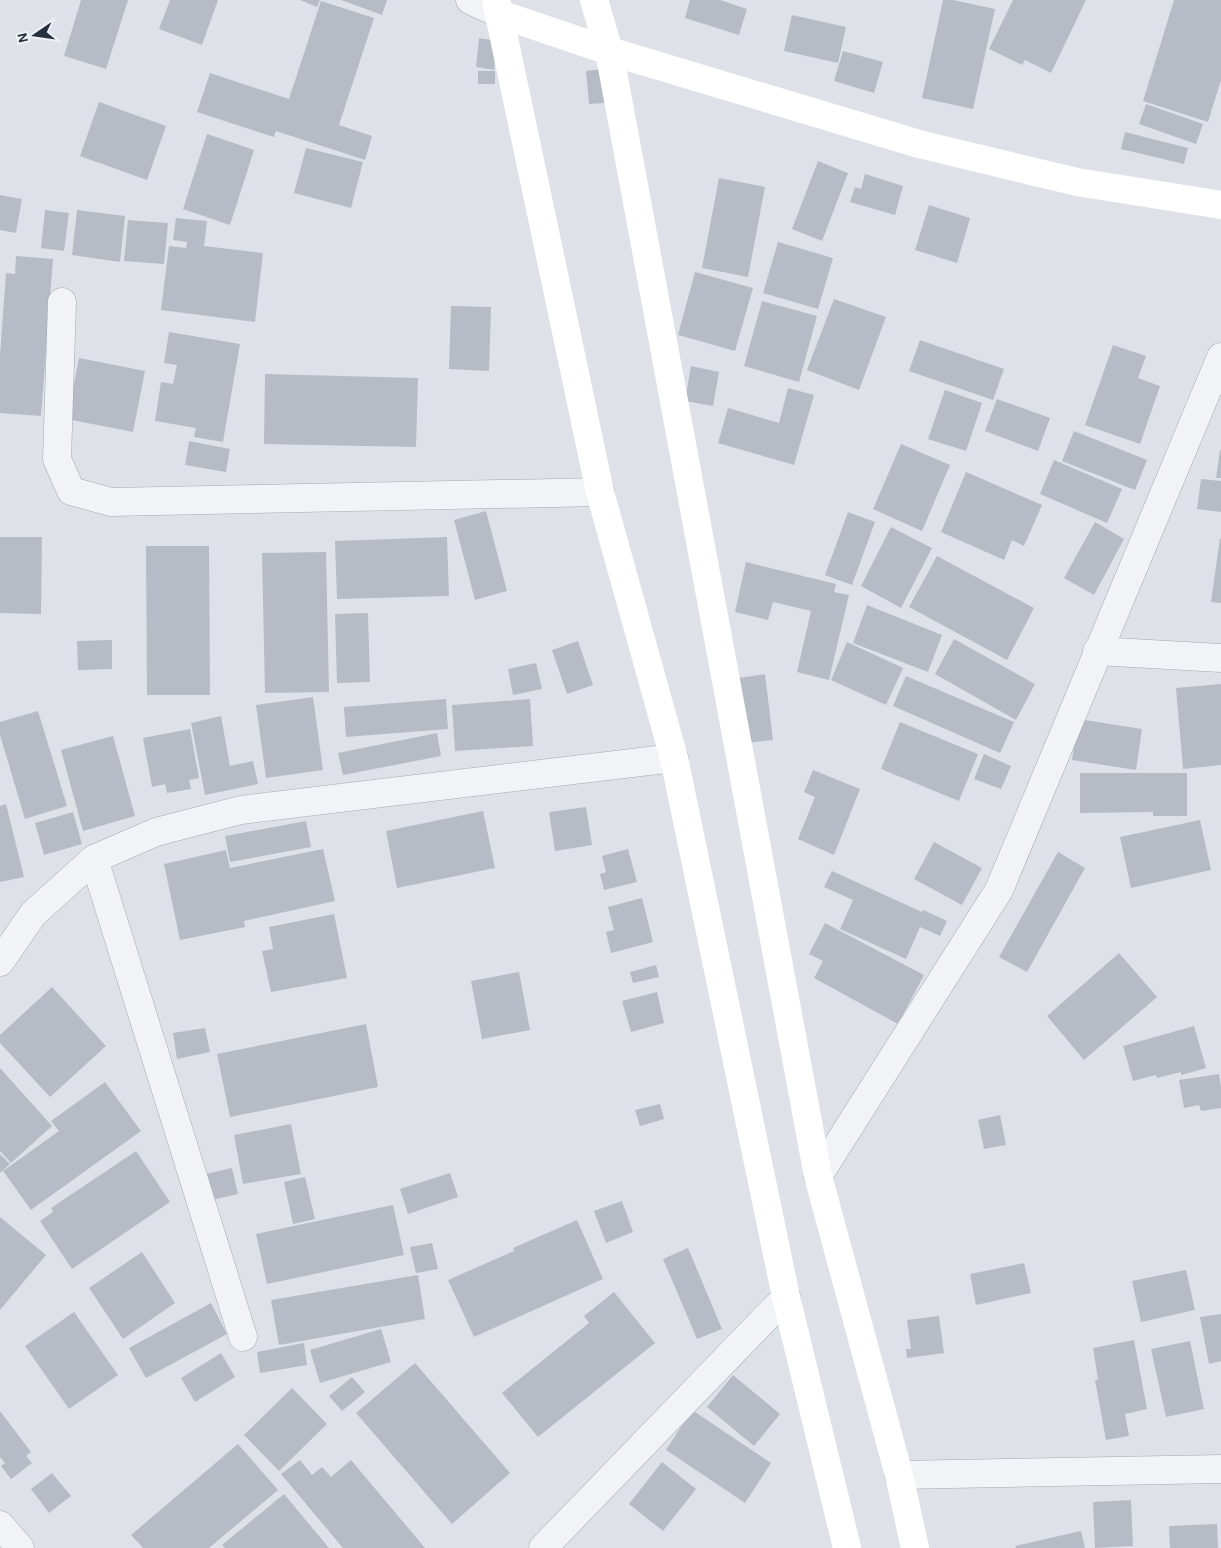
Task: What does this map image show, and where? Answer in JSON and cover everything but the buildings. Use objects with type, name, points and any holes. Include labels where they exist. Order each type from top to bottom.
[{"type":"street","points":[[470,0],[498,7],[609,51],[919,144],[1077,182],[1221,205]]},
{"type":"street","points":[[594,0],[609,51],[818,1176],[899,1475],[915,1548]]},
{"type":"street","points":[[498,7],[600,492],[674,758],[786,1297],[847,1548]]},
{"type":"street","points":[[62,302],[57,459],[71,492],[111,502],[600,492]]},
{"type":"street","points":[[818,1176],[1000,890],[1221,357]]},
{"type":"street","points":[[1098,651],[1221,658]]},
{"type":"street","points":[[0,962],[33,914],[94,859],[156,832],[241,810],[674,758]]},
{"type":"street","points":[[94,859],[243,1337]]},
{"type":"street","points":[[543,1548],[786,1297]]},
{"type":"street","points":[[899,1475],[1221,1469]]},
{"type":"street","points":[[0,1525],[20,1548]]}]
